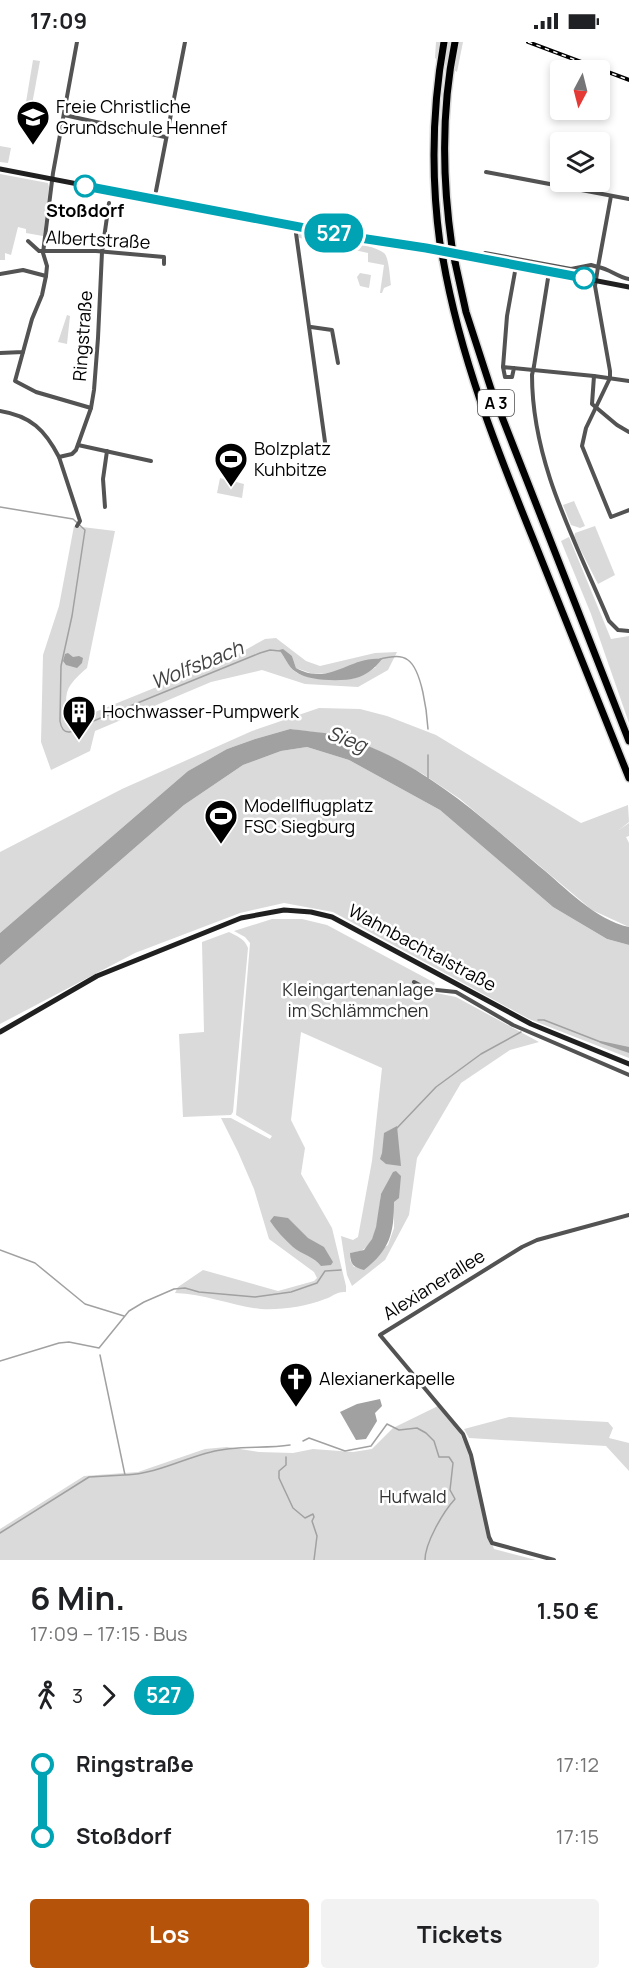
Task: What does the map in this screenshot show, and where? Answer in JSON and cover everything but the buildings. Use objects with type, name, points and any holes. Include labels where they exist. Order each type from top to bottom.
[{"type":"highway","name":"A 3","points":[[444,42],[436,110],[435,188],[440,244],[454,315],[465,355],[508,476],[629,778]]},
{"type":"highway","name":"A 3","points":[[455,42],[445,111],[443,151],[452,247],[466,312],[491,389],[629,741]]},
{"type":"main road","points":[[0,169],[629,287]]},
{"type":"main road","name":"Wahnbachtalstraße","points":[[0,1032],[97,976],[241,918],[284,910],[311,912],[332,917],[531,1024],[629,1064]]},
{"type":"street","points":[[77,42],[52,179],[43,251],[46,276],[15,381],[36,392],[91,408]]},
{"type":"street","points":[[156,191],[185,42]]},
{"type":"street","points":[[64,115],[165,137]]},
{"type":"street","points":[[486,172],[629,199]]},
{"type":"street","points":[[611,196],[595,286],[610,378],[586,428],[582,446],[611,518],[629,510]]},
{"type":"street","name":"Ringstraße","points":[[78,445],[91,408],[96,364],[102,252],[109,203]]},
{"type":"street","points":[[296,226],[326,449]]},
{"type":"street","name":"Albertstraße","points":[[28,241],[37,250],[164,257],[164,264]]},
{"type":"street","points":[[485,253],[571,269],[591,265],[608,268],[618,276],[629,279]]},
{"type":"street","points":[[514,368],[512,377],[505,376],[502,368],[507,316],[516,266]]},
{"type":"street","points":[[0,274],[23,270],[46,276]]},
{"type":"street","points":[[549,272],[532,375],[532,390],[546,470],[609,621],[618,630],[629,631]]},
{"type":"street","points":[[311,327],[332,330],[338,363]]},
{"type":"street","points":[[0,353],[23,352]]},
{"type":"street","points":[[502,368],[629,381]]},
{"type":"street","points":[[594,376],[592,404],[629,432]]},
{"type":"street","points":[[0,411],[31,421],[49,438],[59,457],[80,522],[77,526]]},
{"type":"street","points":[[59,457],[72,454],[78,445],[152,461]]},
{"type":"street","points":[[105,507],[103,478],[107,451]]},
{"type":"street","points":[[414,982],[427,989],[456,992],[513,1026],[629,1075]]},
{"type":"street","name":"Alexianerallee","points":[[554,1560],[492,1543],[471,1455],[463,1434],[380,1335],[522,1247],[537,1240],[629,1215]]},
{"type":"green space","points":[[436,42],[463,42],[457,72],[435,58]]},
{"type":"green space","points":[[33,60],[40,61],[29,121],[23,120]]},
{"type":"green space","points":[[0,146],[11,148],[8,163],[0,162]]},
{"type":"green space","points":[[0,174],[48,183],[49,187],[43,236],[26,233],[26,229],[18,227],[11,255],[5,253],[5,260],[0,260]]},
{"type":"green space","points":[[299,232],[378,249],[386,255],[391,285],[380,293],[384,265],[368,262],[368,253],[300,238],[298,237]]},
{"type":"green space","points":[[360,273],[371,275],[369,288],[360,286],[357,277]]},
{"type":"green space","points":[[67,315],[70,316],[67,344],[58,342]]},
{"type":"green space","name":"Bolzplatz Kuhbitze","points":[[220,478],[244,484],[242,498],[217,493]]},
{"type":"green space","points":[[574,501],[585,526],[580,528],[571,525],[563,505]]},
{"type":"green space","points":[[74,526],[115,531],[87,668],[73,681],[67,692],[68,723],[238,654],[265,639],[276,638],[306,661],[320,666],[375,653],[397,652],[388,670],[358,687],[305,684],[262,670],[211,682],[95,731],[90,751],[51,770],[41,742],[43,655],[59,606]],"holes":[[[280,651],[292,656],[296,668],[313,674],[333,673],[356,663],[376,667],[355,678],[317,678],[297,673],[289,666]]]},
{"type":"green space","points":[[595,526],[615,575],[598,584],[574,537],[575,533]]},
{"type":"green space","points":[[569,537],[611,639],[629,636],[629,723],[591,614],[561,541]]},
{"type":"green space","points":[[319,708],[360,709],[387,716],[436,735],[581,823],[628,805],[629,822],[619,830],[629,823],[629,836],[626,837],[629,843],[629,927],[592,910],[460,799],[423,774],[375,749],[335,735],[290,729],[227,749],[188,771],[0,933],[0,852],[122,789],[252,731]]},
{"type":"green space","points":[[307,747],[349,760],[440,810],[553,907],[607,939],[629,945],[629,1058],[529,1019],[333,912],[284,903],[240,913],[135,953],[0,1024],[0,965],[184,805],[243,765],[281,751]]},
{"type":"green space","name":"Kleingartenanlage im Schlämmchen","points":[[272,919],[302,919],[327,925],[435,983],[431,992],[456,997],[539,1042],[510,1050],[461,1083],[417,1158],[409,1215],[385,1260],[352,1286],[347,1275],[341,1236],[353,1240],[358,1237],[372,1161],[382,1068],[301,1032],[291,1120],[305,1148],[301,1174],[332,1228],[346,1292],[293,1307],[261,1309],[175,1293],[178,1287],[203,1270],[278,1291],[314,1281],[317,1278],[314,1272],[269,1239],[254,1189],[221,1118],[231,1118],[270,1139],[272,1136],[236,1115],[250,943],[234,931]],"holes":[[[381,1194],[394,1202],[394,1228],[388,1245],[354,1267],[350,1260],[350,1253],[363,1250],[369,1245],[377,1224]]]},
{"type":"green space","points":[[229,932],[243,940],[248,948],[233,1112],[231,1115],[183,1117],[179,1034],[204,1032],[202,942]]},
{"type":"green space","name":"Hufwald","points":[[438,1406],[455,1425],[464,1442],[494,1549],[536,1560],[0,1560],[0,1529],[84,1476],[138,1472],[205,1449],[227,1447],[259,1452],[293,1453],[313,1449],[353,1452],[372,1449],[393,1428]]},
{"type":"green space","points":[[509,1417],[608,1422],[613,1428],[609,1438],[629,1443],[629,1471],[606,1446],[469,1438],[464,1429]]},
{"type":"water","points":[[283,649],[292,656],[296,668],[308,673],[330,672],[360,661],[382,659],[360,677],[325,680],[296,672],[279,650]]},
{"type":"water","points":[[68,653],[73,657],[83,658],[77,668],[66,665],[63,661],[65,654]]},
{"type":"water","name":"Sieg","points":[[290,729],[336,735],[393,757],[419,772],[469,807],[581,902],[604,917],[629,927],[629,945],[607,939],[553,907],[440,810],[349,760],[307,747],[281,751],[243,765],[184,805],[0,965],[0,933],[188,771],[227,749]]},
{"type":"water","points":[[596,1040],[629,1047],[629,1053],[600,1043]]},
{"type":"water","points":[[397,1126],[401,1166],[386,1164],[380,1159],[384,1133]]},
{"type":"water","points":[[396,1171],[401,1176],[399,1198],[394,1202],[389,1240],[373,1263],[364,1270],[361,1269],[352,1263],[350,1253],[364,1250],[372,1239],[381,1194],[393,1172]]},
{"type":"water","points":[[274,1216],[288,1218],[308,1238],[324,1247],[333,1262],[331,1265],[321,1266],[293,1247],[270,1221]]},
{"type":"water","points":[[380,1399],[382,1406],[375,1413],[377,1421],[366,1439],[356,1440],[340,1412],[357,1404]]},
{"type":"waterway","name":"Wolfsbach","points":[[0,507],[73,519],[85,530],[72,616],[61,666],[60,721],[67,732],[260,653],[270,650],[280,651]]},
{"type":"waterway","name":"Wolfsbach","points":[[380,659],[402,657],[413,665],[423,692],[428,729]]},
{"type":"waterway","name":"Wolfsbach","points":[[428,755],[428,778]]},
{"type":"waterway","points":[[538,1020],[544,1020],[598,1041]]},
{"type":"waterway","points":[[397,1128],[436,1087],[481,1054],[521,1032]]},
{"type":"waterway","points":[[0,1250],[35,1263],[85,1304],[124,1316]]},
{"type":"waterway","points":[[0,1361],[59,1343],[69,1342],[99,1348],[129,1311],[174,1289],[185,1288],[199,1292],[255,1297],[291,1292],[317,1283],[325,1271],[341,1270]]},
{"type":"waterway","points":[[100,1355],[125,1475],[147,1472],[221,1450],[290,1445]]},
{"type":"waterway","points":[[303,1441],[309,1438],[345,1451],[371,1446],[387,1424],[399,1430],[417,1428],[426,1433],[434,1441],[439,1457],[449,1457],[453,1463],[450,1490],[455,1499],[436,1528],[428,1545],[425,1560]]},
{"type":"waterway","points":[[286,1457],[286,1465],[279,1471],[279,1478],[293,1508],[305,1518],[313,1514],[312,1521],[317,1536],[314,1560]]},
{"type":"waterway","points":[[0,1533],[89,1477],[124,1475]]},
{"type":"railway","points":[[528,42],[629,80]]},
{"type":"bus line","name":"527","points":[[85,186],[584,278]]},
{"type":"place","name":"Freie Christliche Grundschule Hennef","points":[[33,146]]},
{"type":"place","name":"Stoßdorf","points":[[85,186]]},
{"type":"place","name":"Bolzplatz Kuhbitze","points":[[231,488]]},
{"type":"place","name":"Hochwasser-Pumpwerk","points":[[79,741]]},
{"type":"place","name":"Modellflugplatz FSC Siegburg","points":[[221,845]]},
{"type":"place","name":"Alexianerkapelle","points":[[296,1408]]}]
